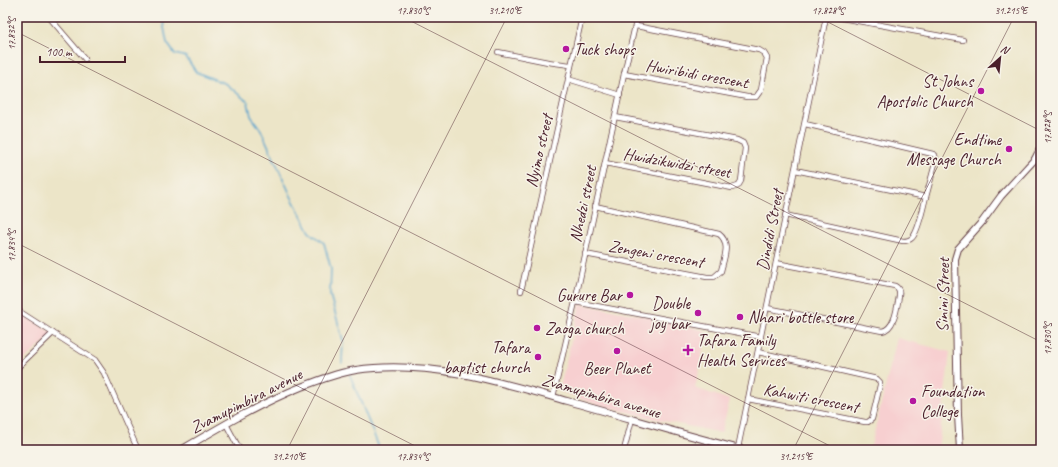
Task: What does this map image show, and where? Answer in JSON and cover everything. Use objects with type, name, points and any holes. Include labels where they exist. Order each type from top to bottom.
[{"type":"street","points":[[49,17],[85,59]]},
{"type":"street","name":"Nyimo street","points":[[521,290],[570,65],[582,17]]},
{"type":"street","name":"Nhedzi street","points":[[553,397],[637,17]]},
{"type":"street","name":"Dindidi Street","points":[[741,449],[748,399],[826,17]]},
{"type":"street","points":[[836,17],[963,40]]},
{"type":"street","name":"Hwiribidi crescent","points":[[624,74],[747,97],[756,97],[761,90],[767,58],[764,53],[758,50],[636,26]]},
{"type":"street","points":[[498,52],[570,65]]},
{"type":"street","points":[[568,79],[620,95]]},
{"type":"street","name":"Hwidzikwidzi street","points":[[605,163],[732,188],[738,186],[741,180],[745,148],[743,143],[737,140],[615,117]]},
{"type":"street","points":[[786,215],[902,241],[908,241],[911,239],[917,227],[936,160],[935,155],[933,154],[805,124]]},
{"type":"street","name":"Sinini Street","points":[[960,450],[955,259],[958,248],[982,222],[1000,196],[1035,160],[1041,147]]},
{"type":"street","points":[[795,170],[926,197]]},
{"type":"street","name":"Zengeni crescent","points":[[585,254],[707,277],[714,276],[721,271],[726,250],[726,243],[723,237],[719,234],[596,206]]},
{"type":"street","points":[[767,308],[882,331],[886,330],[891,324],[900,292],[895,286],[776,263]]},
{"type":"street","points":[[575,302],[761,337]]},
{"type":"street","points":[[17,310],[95,360],[104,373],[138,450]]},
{"type":"street","points":[[17,368],[53,333]]},
{"type":"street","name":"Kahwiti crescent","points":[[748,399],[868,422],[872,419],[880,385],[880,382],[877,379],[758,352]]},
{"type":"street","name":"Zvamupimbira avenue","points":[[181,450],[278,396],[334,375],[355,370],[379,367],[405,367],[442,371],[502,383],[741,449]]},
{"type":"street","points":[[624,450],[632,419]]},
{"type":"street","points":[[226,424],[240,450]]},
{"type":"shaded area","points":[[580,304],[665,320],[706,331],[695,388],[730,400],[721,433],[659,420],[595,404],[559,391]]},
{"type":"shaded area","points":[[17,311],[54,334],[17,366]]},
{"type":"shaded area","name":"Foundation College","points":[[897,338],[950,352],[938,450],[870,450]]},
{"type":"waterway","points":[[162,17],[167,43],[175,54],[186,57],[196,72],[226,84],[248,102],[251,116],[261,130],[291,196],[310,232],[324,243],[331,269],[330,295],[343,340],[342,363]]},
{"type":"waterway","points":[[350,375],[380,450]]},
{"type":"place","name":"Tuck shops","points":[[566,49]]},
{"type":"place","name":"St Johns Apostolic Church","points":[[981,91]]},
{"type":"place","name":"Endtime Message Church","points":[[1009,149]]},
{"type":"place","name":"Gurure Bar","points":[[630,295]]},
{"type":"place","name":"Double joy bar","points":[[698,313]]},
{"type":"place","name":"Nhari bottle store","points":[[740,317]]},
{"type":"place","name":"Zaoga church","points":[[537,328]]},
{"type":"place","name":"Tafara Family Health Services","points":[[688,350]]},
{"type":"place","name":"Beer Planet","points":[[617,351]]},
{"type":"place","name":"Tafara baptist church","points":[[538,357]]},
{"type":"place","name":"Foundation College","points":[[913,401]]}]
